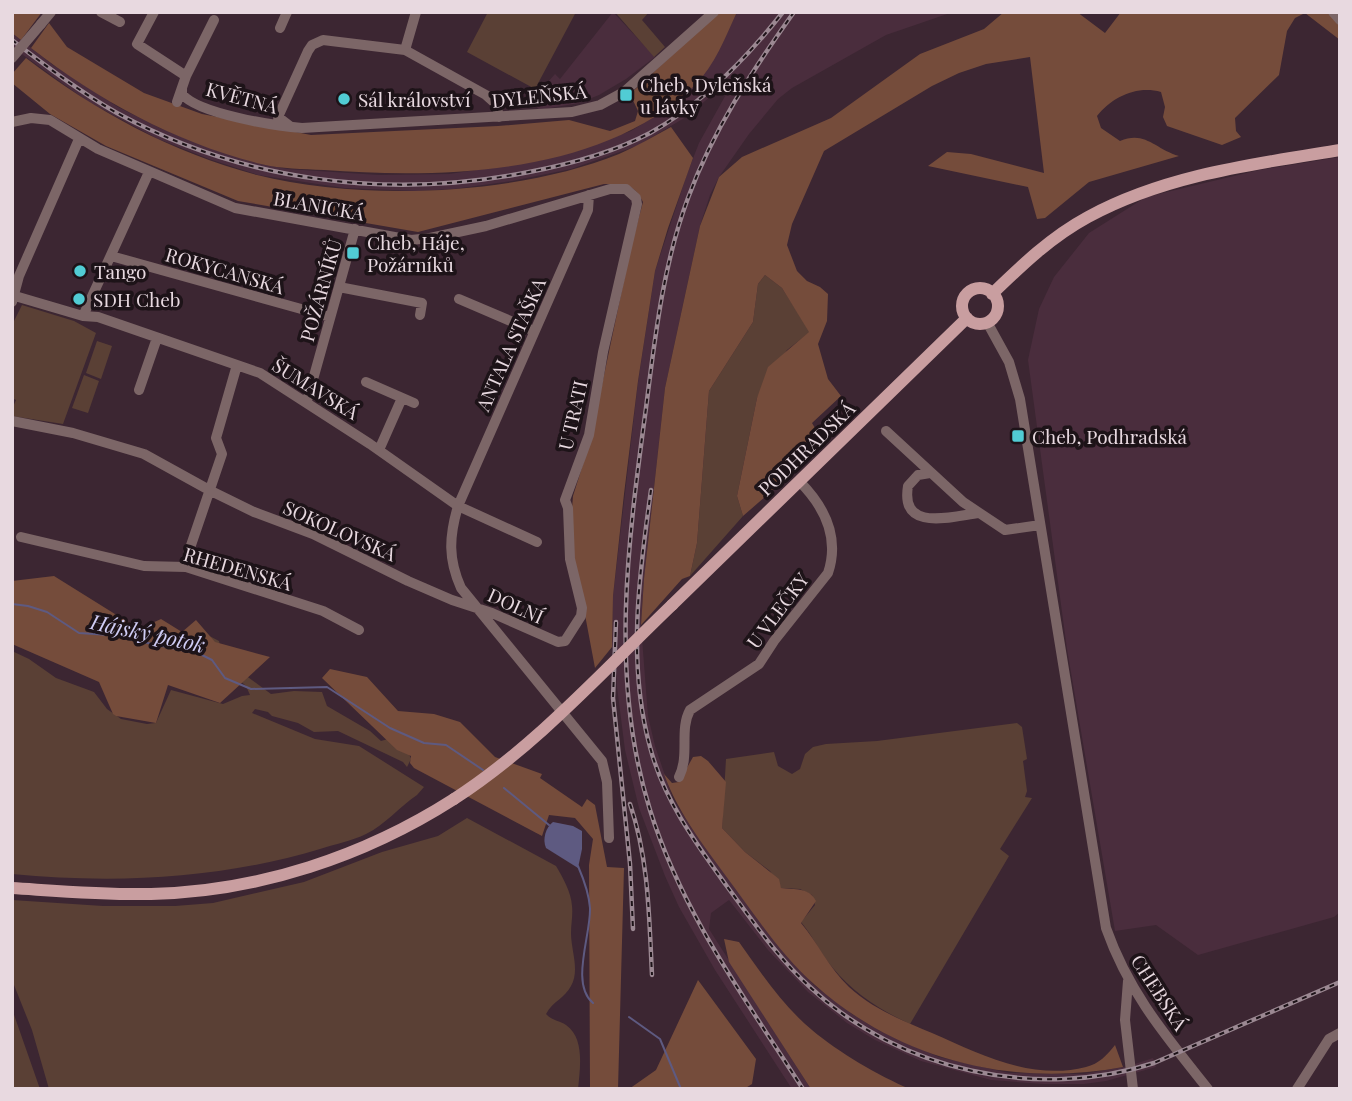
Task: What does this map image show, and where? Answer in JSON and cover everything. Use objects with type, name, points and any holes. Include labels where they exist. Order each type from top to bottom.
[{"type":"main road","points":[[992,294],[1046,245],[1087,218],[1130,197],[1190,177],[1340,150]]},
{"type":"main road","points":[[982,289],[992,294],[996,300],[996,312],[987,322],[976,324],[967,318],[962,305],[968,293],[982,289]]},
{"type":"main road","name":"PODHRADSKÁ","points":[[12,888],[154,894],[238,885],[294,871],[364,847],[408,826],[454,799],[524,747],[967,318]]},
{"type":"street","points":[[12,58],[51,12]]},
{"type":"street","points":[[101,12],[120,22]]},
{"type":"street","points":[[154,12],[137,44],[186,76]]},
{"type":"street","points":[[405,50],[416,12]]},
{"type":"street","name":"DYLEŇSKÁ","points":[[292,127],[311,129],[572,112],[600,105],[624,92],[714,12]]},
{"type":"street","points":[[1333,12],[1340,20]]},
{"type":"street","points":[[280,28],[282,14]]},
{"type":"street","name":"KVĚTNÁ","points":[[214,20],[186,76],[182,94],[189,100],[227,115],[292,127]]},
{"type":"street","points":[[270,124],[278,117],[308,51],[318,42],[330,39],[405,50],[486,95],[496,104],[499,117]]},
{"type":"street","points":[[177,102],[182,88]]},
{"type":"street","points":[[278,117],[292,127]]},
{"type":"street","name":"BLANICKÁ","points":[[12,122],[43,118],[79,139],[149,172],[235,208],[411,240],[486,226],[619,188],[632,193]]},
{"type":"street","points":[[14,299],[19,276],[79,139]]},
{"type":"street","points":[[83,316],[149,172]]},
{"type":"street","name":"U TRATI","points":[[565,640],[581,615],[582,608],[570,559],[568,508],[565,500],[589,435],[603,352],[637,204],[632,193]]},
{"type":"street","name":"ANTALA STAŠKA","points":[[458,506],[588,210],[589,195]]},
{"type":"street","name":"POŽÁRNÍKŮ","points":[[307,401],[355,229]]},
{"type":"street","name":"ROKYCANSKÁ","points":[[111,256],[330,317]]},
{"type":"street","points":[[339,287],[422,303],[420,315]]},
{"type":"street","name":"ŠUMAVSKÁ","points":[[14,299],[83,316],[98,317],[260,373],[307,401],[458,506],[537,542]]},
{"type":"street","points":[[459,299],[534,331]]},
{"type":"street","points":[[886,431],[979,513],[1005,530],[1040,526],[1017,384],[1005,353],[987,322]]},
{"type":"street","points":[[139,390],[157,338]]},
{"type":"street","points":[[186,566],[222,454],[216,438],[237,365]]},
{"type":"street","points":[[366,382],[414,403]]},
{"type":"street","points":[[379,450],[402,398]]},
{"type":"street","name":"SOKOLOVSKÁ","points":[[12,421],[73,433],[127,448],[254,512],[313,534],[452,600],[475,606]]},
{"type":"street","points":[[930,472],[918,475],[908,486],[908,499],[914,512],[929,520],[979,513]]},
{"type":"street","name":"U VLEČKY","points":[[679,777],[685,758],[685,726],[690,710],[759,664],[782,630],[828,573],[832,561],[828,522],[819,503],[799,481]]},
{"type":"street","name":"DOLNÍ","points":[[458,506],[450,536],[451,560],[461,588],[475,606],[558,642],[565,640]]},
{"type":"street","name":"CHEBSKÁ","points":[[1040,526],[1107,930],[1128,981],[1153,1019],[1208,1089]]},
{"type":"street","name":"RHEDENSKÁ","points":[[21,537],[144,566],[186,566],[323,611],[359,630]]},
{"type":"street","points":[[475,606],[597,754],[606,771],[609,838]]},
{"type":"street","points":[[1128,981],[1125,1020],[1133,1089]]},
{"type":"street","points":[[1297,1089],[1329,1039],[1340,1033]]},
{"type":"shaded area","points":[[12,12],[42,12],[21,40],[12,33]]},
{"type":"shaded area","points":[[488,12],[576,12],[535,89],[467,52]]},
{"type":"shaded area","points":[[613,12],[655,57],[599,95],[579,103],[539,110],[532,100],[555,74],[560,79]]},
{"type":"shaded area","points":[[615,12],[649,12],[642,20],[665,47],[654,57]]},
{"type":"shaded area","points":[[719,12],[737,12],[714,60],[695,85],[658,115],[615,138],[569,154],[520,165],[470,171],[371,173],[261,164],[199,144],[140,118],[84,86],[31,48],[49,23],[67,47],[144,93],[202,114],[311,135],[569,120],[610,131],[635,121],[638,111],[630,94]]},
{"type":"shaded area","points":[[737,12],[953,12],[886,35],[792,88],[778,99],[749,134],[719,177],[710,195],[700,226],[665,388],[641,625],[648,716],[673,799],[776,943],[814,985],[880,1031],[939,1057],[1009,1073],[1083,1074],[1129,1066],[1153,1058],[1156,1067],[1106,1081],[1043,1084],[991,1080],[921,1061],[875,1040],[847,1023],[808,992],[768,950],[729,900],[711,913],[709,929],[811,1089],[792,1089],[715,970],[679,907],[665,876],[639,808],[625,750],[616,657],[612,647],[613,596],[638,382],[655,271],[699,143],[729,89],[724,85],[686,117],[637,146],[571,169],[454,189],[416,191],[344,188],[258,175],[156,138],[87,101],[12,47],[12,33],[53,65],[118,107],[160,128],[261,164],[288,169],[379,175],[449,174],[566,154],[631,131],[671,106],[723,42]]},
{"type":"shaded area","points":[[1004,12],[1077,12],[1105,33],[1121,12],[1327,12],[1340,25],[1340,40],[1305,13],[1295,18],[1287,31],[1279,75],[1235,118],[1236,131],[1241,137],[1222,145],[1167,126],[1163,117],[1165,107],[1161,92],[1143,90],[1118,98],[1097,116],[1101,128],[1120,141],[1129,138],[1143,139],[1179,156],[1089,182],[1045,218],[1037,219],[1028,187],[928,166],[947,152],[971,154],[1044,173],[1030,57],[986,64],[959,73],[932,86],[824,151],[792,224],[787,245],[797,271],[828,294],[827,321],[818,344],[828,379],[841,396],[812,423],[825,445],[743,516],[737,496],[757,398],[768,367],[809,332],[782,288],[765,275],[758,284],[753,322],[709,391],[697,543],[690,576],[682,579],[641,625],[665,388],[700,226],[719,177],[742,157],[831,118],[920,54],[984,29]]},
{"type":"shaded area","points":[[26,58],[107,113],[195,155],[257,175],[299,184],[344,189],[440,190],[488,186],[534,178],[579,168],[619,154],[671,127],[693,158],[655,271],[624,494],[613,596],[612,647],[595,668],[570,535],[573,496],[590,442],[643,202],[636,191],[628,186],[604,184],[418,232],[238,201],[106,146],[50,114],[12,83],[12,74]]},
{"type":"shaded area","points":[[1340,157],[1340,912],[1334,917],[1198,955],[1156,925],[1115,931],[1067,649],[1028,360],[1039,309],[1054,277],[1089,233],[1146,197],[1259,170]]},
{"type":"shaded area","points":[[765,275],[782,288],[810,332],[787,350],[757,398],[737,496],[743,516],[690,576],[697,543],[709,391],[753,322],[758,284]]},
{"type":"shaded area","points":[[22,305],[74,321],[96,333],[63,424],[12,416],[16,400],[12,398],[12,325]]},
{"type":"shaded area","points":[[97,341],[112,346],[101,379],[86,373]]},
{"type":"shaded area","points":[[84,375],[99,381],[88,413],[72,408]]},
{"type":"shaded area","points":[[54,576],[139,629],[161,619],[182,632],[196,620],[215,642],[270,657],[220,703],[168,685],[156,723],[116,716],[99,682],[12,644],[12,581]]},
{"type":"shaded area","points":[[194,628],[219,641],[223,659],[271,694],[322,692],[327,706],[370,731],[381,741],[413,732],[409,754],[411,759],[407,767],[403,762],[338,731],[314,732],[268,712],[255,709],[252,713],[315,739],[359,746],[424,787],[386,821],[366,834],[283,859],[206,873],[168,876],[90,879],[12,874],[12,651],[56,678],[94,692],[107,709],[121,719],[156,723],[171,690],[223,704],[250,695],[246,686],[217,660]]},
{"type":"shaded area","points":[[330,669],[367,677],[398,711],[434,714],[460,722],[495,757],[542,774],[540,778],[582,807],[587,799],[595,805],[607,867],[624,868],[618,1089],[590,1089],[589,865],[593,839],[575,818],[549,815],[542,836],[414,768],[410,763],[411,756],[397,750],[322,678]]},
{"type":"shaded area","points":[[1017,723],[1022,727],[1027,759],[1023,761],[1027,791],[1025,797],[1032,798],[1000,849],[1009,856],[910,1024],[858,993],[828,962],[801,922],[815,905],[812,895],[800,889],[781,888],[770,871],[745,852],[722,828],[726,759],[774,752],[778,766],[792,774],[800,769],[805,754],[813,747],[826,744],[877,741]]},
{"type":"shaded area","points":[[701,756],[726,782],[722,828],[745,852],[779,879],[781,888],[810,893],[816,901],[801,923],[835,972],[858,995],[899,1019],[1007,1063],[1046,1071],[1086,1067],[1106,1056],[1115,1045],[1123,1067],[1082,1073],[1040,1074],[959,1062],[920,1049],[883,1032],[848,1011],[815,985],[782,951],[686,819],[664,774],[672,783],[679,782],[693,757]]},
{"type":"shaded area","points":[[467,818],[556,866],[564,880],[572,906],[571,933],[575,974],[568,990],[546,1014],[566,1025],[576,1038],[580,1054],[578,1089],[49,1089],[32,1030],[12,980],[12,900],[103,906],[213,903],[304,882],[382,852],[438,836]]},
{"type":"shaded area","points":[[553,822],[573,826],[582,831],[578,868],[546,848],[545,834]]},
{"type":"shaded area","points":[[724,939],[739,942],[782,1000],[812,1030],[859,1063],[910,1089],[811,1089],[729,962]]},
{"type":"shaded area","points":[[698,980],[756,1059],[752,1084],[744,1089],[629,1089],[656,1070]]},
{"type":"shaded area","points":[[12,1009],[40,1089],[12,1089]]},
{"type":"waterway","name":"Hájský potok","points":[[12,604],[47,612],[79,633],[110,635],[200,654],[212,660],[225,678],[251,689],[327,687],[390,728],[424,743],[446,745],[483,770]]},
{"type":"waterway","name":"Hájský potok","points":[[504,788],[549,825]]},
{"type":"waterway","name":"Hájský potok","points":[[578,866],[590,908],[583,959],[583,984],[586,995],[593,1003]]},
{"type":"waterway","name":"Hájský potok","points":[[629,1017],[660,1039],[681,1089]]},
{"type":"railway","points":[[12,40],[76,88],[117,113],[165,136],[215,155],[318,179],[370,184],[423,184],[476,180],[545,169],[591,157],[636,140],[669,121],[705,94],[754,47],[783,12]]},
{"type":"railway","points":[[794,12],[721,125],[688,198],[672,249],[657,328],[633,508],[626,610],[626,660],[637,761],[663,848],[679,885],[717,955],[803,1089]]},
{"type":"railway","points":[[651,490],[639,587],[637,651],[643,715],[663,785],[692,836],[755,925],[798,975],[846,1016],[885,1040],[927,1058],[972,1071],[1018,1078],[1064,1079],[1110,1074],[1154,1063],[1340,982]]},
{"type":"railway","points":[[616,622],[613,698],[630,864],[633,929]]},
{"type":"railway","points":[[630,804],[645,867],[652,975]]},
{"type":"place","name":"Cheb, Dyleňská u lávky","points":[[626,95]]},
{"type":"place","name":"Sál království","points":[[344,99]]},
{"type":"place","name":"Cheb, Háje, Požárníků","points":[[353,253]]},
{"type":"place","name":"Tango","points":[[80,271]]},
{"type":"place","name":"SDH Cheb","points":[[79,299]]},
{"type":"place","name":"Cheb, Podhradská","points":[[1018,436]]}]
